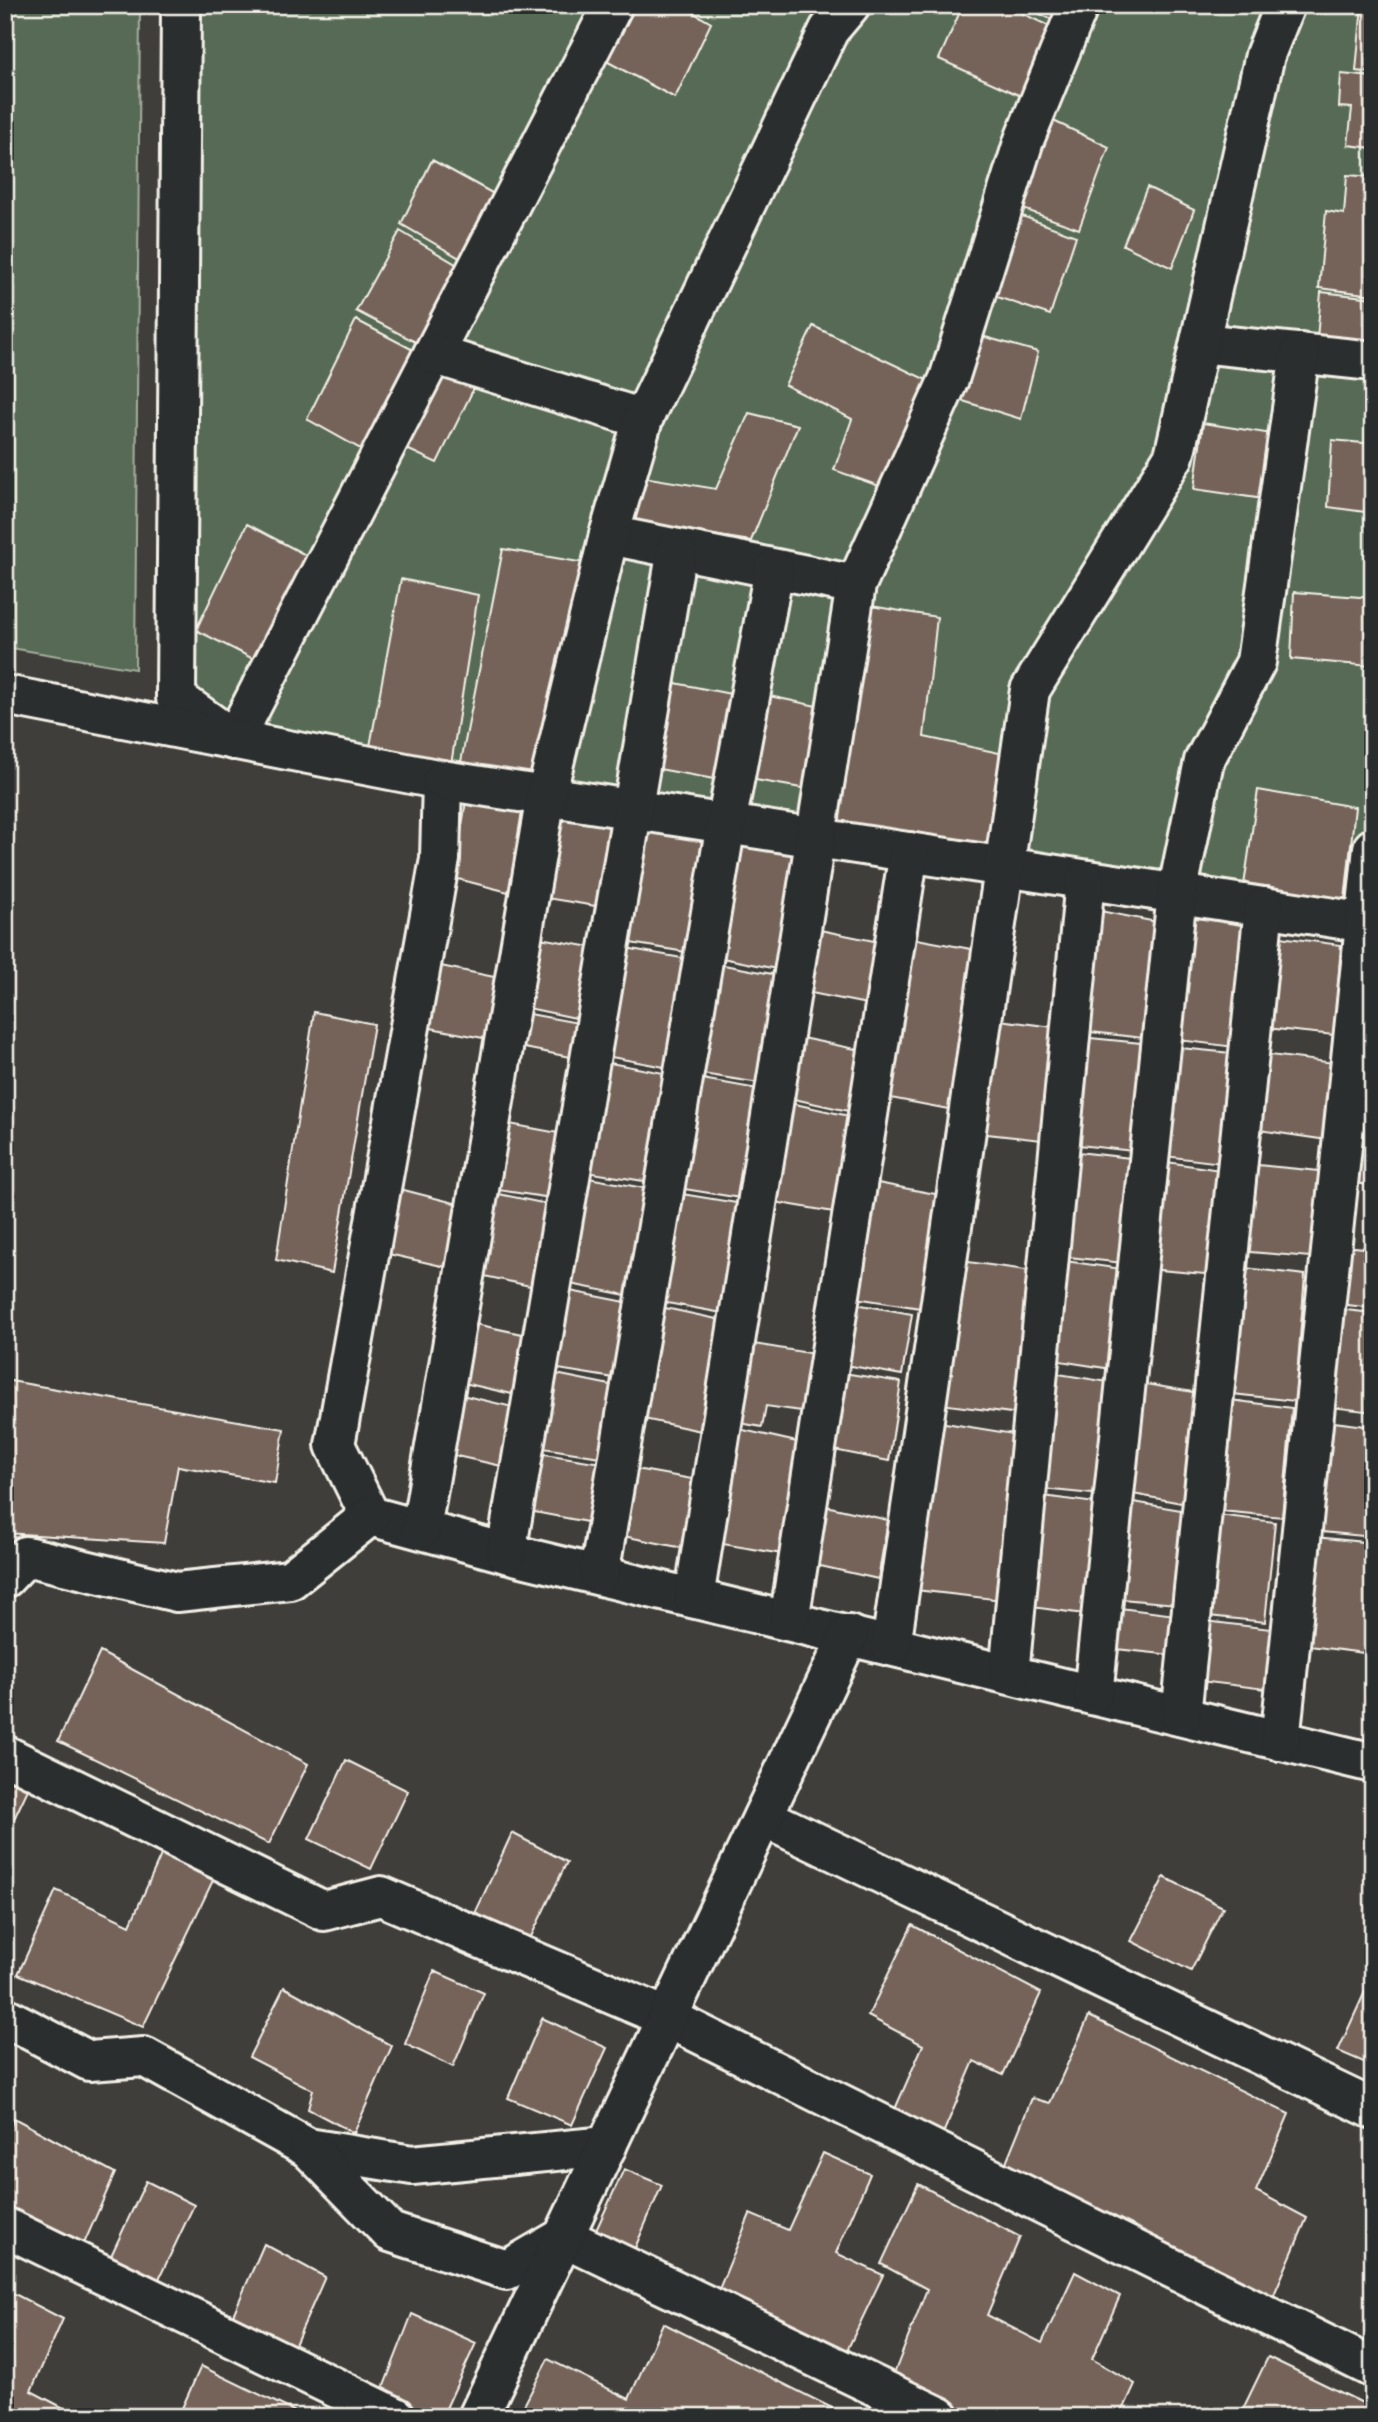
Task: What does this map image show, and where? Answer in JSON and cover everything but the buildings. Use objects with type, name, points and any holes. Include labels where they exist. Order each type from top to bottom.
[{"type":"street","points":[[181,5],[176,698],[233,740]]},
{"type":"street","points":[[233,740],[613,5]]},
{"type":"street","points":[[421,1529],[546,796],[609,535],[643,419],[829,30],[850,5]]},
{"type":"street","points":[[694,1598],[856,585],[949,379],[1024,140],[1079,5]]},
{"type":"street","points":[[891,1646],[1030,690],[1174,456],[1265,55],[1285,5]]},
{"type":"street","points":[[1200,343],[1373,361]]},
{"type":"street","points":[[1093,1695],[1177,894],[1204,761],[1256,662],[1300,353]]},
{"type":"street","points":[[433,354],[643,419]]},
{"type":"street","points":[[609,535],[856,585]]},
{"type":"street","points":[[506,1553],[677,549]]},
{"type":"street","points":[[600,1575],[726,824],[774,569]]},
{"type":"street","points":[[5,695],[442,780],[1373,924]]},
{"type":"street","points":[[442,780],[440,859],[335,1445],[370,1516],[506,1553],[1373,1763]]},
{"type":"street","points":[[1280,1741],[1373,848]]},
{"type":"street","points":[[789,1621],[909,852]]},
{"type":"street","points":[[1009,1674],[1085,880]]},
{"type":"street","points":[[1181,1716],[1264,907]]},
{"type":"street","points":[[5,1578],[26,1556],[177,1592],[290,1580],[370,1516]]},
{"type":"street","points":[[478,2417],[849,1635]]},
{"type":"street","points":[[5,1755],[324,1910],[381,1896],[668,2018],[1373,2368]]},
{"type":"street","points":[[763,1817],[1373,2109]]},
{"type":"street","points":[[5,2017],[89,2061],[144,2057],[308,2148],[390,2232],[508,2270],[564,2237]]},
{"type":"street","points":[[308,2148],[412,2165],[607,2146]]},
{"type":"street","points":[[5,2227],[396,2417]]},
{"type":"street","points":[[564,2237],[940,2417]]},
{"type":"green space","points":[[5,5],[140,5],[135,669],[5,647]]},
{"type":"green space","points":[[197,5],[1373,5],[1373,911],[254,727],[193,686]]}]
